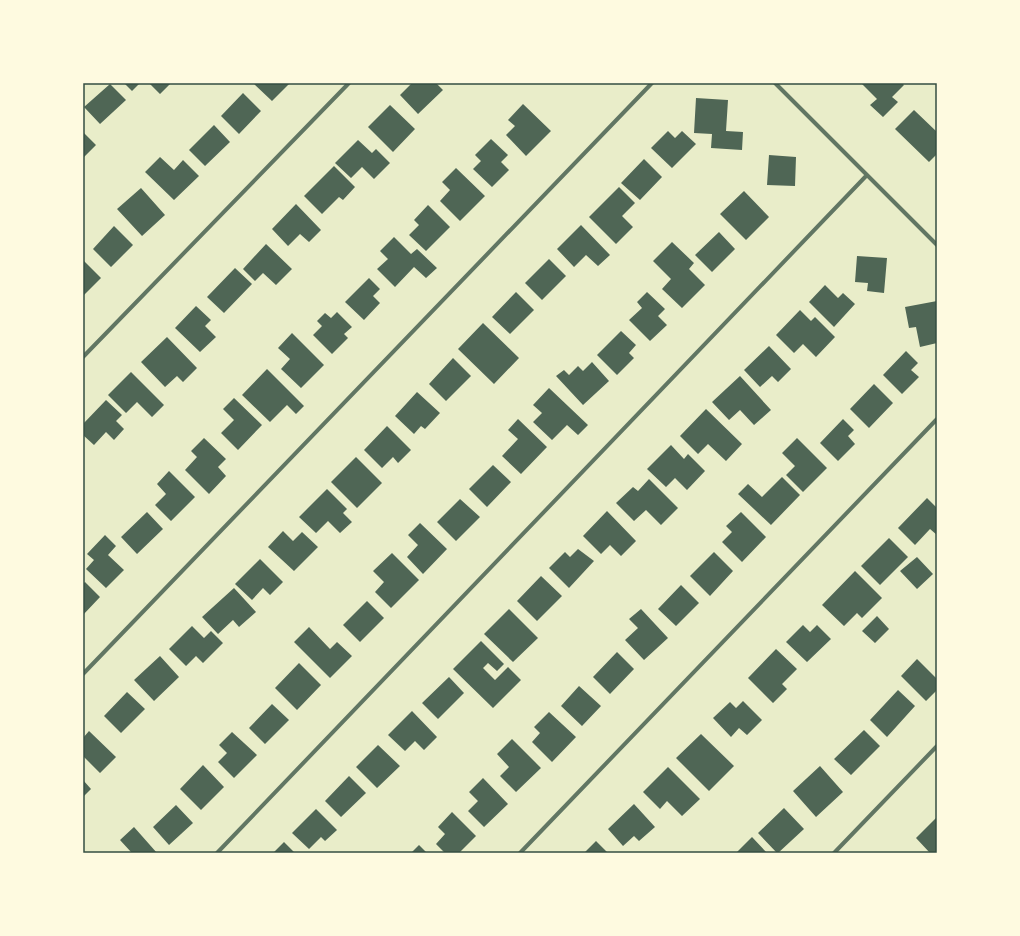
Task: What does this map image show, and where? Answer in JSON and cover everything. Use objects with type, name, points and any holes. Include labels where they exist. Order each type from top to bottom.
[{"type":"street","points":[[83,358],[349,83]]},
{"type":"street","points":[[83,674],[652,83]]},
{"type":"street","points":[[775,83],[937,245]]},
{"type":"street","points":[[217,853],[867,175]]},
{"type":"street","points":[[520,853],[937,419]]},
{"type":"street","points":[[834,853],[937,746]]},
{"type":"building","points":[[124,83],[140,83],[132,91]]},
{"type":"building","points":[[149,83],[171,83],[160,94]]},
{"type":"building","points":[[253,83],[290,83],[272,101]]},
{"type":"building","points":[[412,83],[436,83],[443,90],[418,114],[400,95]]},
{"type":"building","points":[[861,83],[902,83],[904,85],[892,97],[898,102],[883,117],[870,105],[877,99]]},
{"type":"building","points":[[110,84],[126,100],[100,124],[84,107]]},
{"type":"building","points":[[243,93],[261,111],[239,134],[221,116]]},
{"type":"building","points":[[696,98],[728,100],[726,131],[743,132],[742,150],[711,148],[712,134],[694,133]]},
{"type":"building","points":[[523,104],[551,131],[526,156],[506,135],[515,126],[508,120]]},
{"type":"building","points":[[390,105],[415,129],[393,152],[368,127]]},
{"type":"building","points":[[914,110],[937,132],[937,154],[929,162],[895,129]]},
{"type":"building","points":[[214,125],[230,142],[205,166],[189,150]]},
{"type":"building","points":[[668,131],[675,138],[682,131],[696,144],[672,168],[651,148]]},
{"type":"building","points":[[83,132],[96,145],[83,158]]},
{"type":"building","points":[[491,139],[508,155],[501,162],[509,170],[492,187],[473,169],[481,161],[475,155]]},
{"type":"building","points":[[358,140],[372,153],[376,149],[390,163],[374,179],[362,167],[351,178],[335,163]]},
{"type":"building","points":[[769,155],[796,157],[795,186],[767,185]]},
{"type":"building","points":[[160,157],[174,170],[183,160],[199,176],[174,200],[145,172]]},
{"type":"building","points":[[644,159],[662,177],[640,200],[621,183]]},
{"type":"building","points":[[334,166],[355,187],[343,200],[339,197],[322,214],[304,196]]},
{"type":"building","points":[[456,168],[485,196],[460,221],[440,201],[450,190],[442,182]]},
{"type":"building","points":[[619,187],[635,203],[622,216],[633,227],[616,244],[589,217]]},
{"type":"building","points":[[141,188],[165,215],[142,236],[117,209]]},
{"type":"building","points":[[744,191],[769,217],[746,240],[720,214]]},
{"type":"building","points":[[296,204],[321,230],[309,242],[300,234],[288,246],[272,229]]},
{"type":"building","points":[[428,205],[450,227],[426,251],[409,235],[419,225],[414,220]]},
{"type":"building","points":[[581,225],[610,255],[598,266],[586,255],[574,267],[557,249]]},
{"type":"building","points":[[114,226],[133,245],[111,267],[93,249]]},
{"type":"building","points":[[719,232],[735,249],[712,272],[695,255]]},
{"type":"building","points":[[394,237],[411,254],[417,249],[437,268],[426,278],[414,267],[395,287],[377,269],[388,259],[380,251]]},
{"type":"building","points":[[672,242],[694,263],[689,269],[705,285],[682,308],[662,289],[671,279],[653,261]]},
{"type":"building","points":[[266,244],[292,269],[276,285],[263,273],[255,281],[243,269]]},
{"type":"building","points":[[857,256],[887,258],[884,293],[867,291],[868,283],[855,282]]},
{"type":"building","points":[[549,259],[566,276],[542,300],[525,283]]},
{"type":"building","points":[[83,260],[101,278],[83,296]]},
{"type":"building","points":[[235,268],[252,284],[224,313],[207,297]]},
{"type":"building","points":[[369,278],[380,289],[373,296],[380,303],[364,320],[345,302]]},
{"type":"building","points":[[825,285],[838,298],[843,293],[855,304],[834,327],[809,302]]},
{"type":"building","points":[[516,292],[534,310],[510,334],[492,317]]},
{"type":"building","points":[[647,292],[665,309],[658,316],[667,325],[650,341],[629,320],[642,308],[637,302]]},
{"type":"building","points":[[937,301],[937,343],[920,347],[916,327],[909,328],[905,307]]},
{"type":"building","points":[[196,306],[211,320],[205,326],[216,337],[200,352],[175,328]]},
{"type":"building","points":[[800,310],[811,321],[815,317],[835,337],[816,357],[803,344],[794,353],[776,335]]},
{"type":"building","points":[[337,312],[352,327],[344,334],[348,338],[332,354],[313,335],[322,326],[317,321],[325,313],[331,318]]},
{"type":"building","points":[[483,323],[519,358],[494,384],[458,349]]},
{"type":"building","points":[[621,331],[636,345],[629,353],[634,358],[617,375],[597,355]]},
{"type":"building","points":[[292,333],[324,365],[301,388],[281,369],[290,359],[278,348]]},
{"type":"building","points":[[167,337],[197,368],[183,382],[177,376],[165,387],[141,362]]},
{"type":"building","points":[[769,346],[791,369],[778,382],[772,376],[760,387],[744,370]]},
{"type":"building","points":[[906,351],[918,363],[911,370],[919,377],[902,394],[883,375]]},
{"type":"building","points":[[453,358],[471,376],[446,401],[429,384]]},
{"type":"building","points":[[592,362],[609,381],[583,405],[556,376],[564,370],[569,375],[578,366],[583,371]]},
{"type":"building","points":[[267,369],[304,406],[296,414],[287,405],[270,422],[242,395]]},
{"type":"building","points":[[131,372],[164,405],[152,417],[137,402],[126,413],[108,395]]},
{"type":"building","points":[[740,376],[771,410],[754,425],[740,410],[729,420],[712,402]]},
{"type":"building","points":[[874,384],[893,403],[869,428],[850,409]]},
{"type":"building","points":[[549,388],[588,425],[578,435],[567,425],[552,440],[533,422],[542,413],[533,405]]},
{"type":"building","points":[[417,392],[440,413],[425,429],[421,426],[414,434],[395,416]]},
{"type":"building","points":[[234,398],[262,425],[238,450],[221,433],[234,420],[223,409]]},
{"type":"building","points":[[106,400],[122,415],[116,421],[124,429],[114,440],[106,432],[94,445],[83,435],[83,424]]},
{"type":"building","points":[[706,409],[742,444],[726,461],[708,444],[698,454],[680,436]]},
{"type":"building","points":[[518,419],[547,447],[521,474],[502,456],[518,439],[508,430]]},
{"type":"building","points":[[843,419],[854,430],[848,436],[855,444],[838,461],[820,443]]},
{"type":"building","points":[[387,426],[411,450],[398,463],[393,457],[382,468],[364,450]]},
{"type":"building","points":[[204,438],[226,459],[218,467],[226,476],[209,494],[185,470],[197,457],[191,451]]},
{"type":"building","points":[[797,438],[827,468],[803,492],[786,475],[795,466],[782,453]]},
{"type":"building","points":[[671,445],[684,459],[688,454],[705,471],[687,490],[675,478],[666,487],[647,469]]},
{"type":"building","points":[[356,457],[382,483],[357,508],[331,482]]},
{"type":"building","points":[[493,465],[511,482],[487,507],[469,489]]},
{"type":"building","points":[[169,471],[195,497],[171,521],[155,505],[166,494],[157,484]]},
{"type":"building","points":[[782,477],[800,495],[771,525],[738,494],[748,484],[762,497]]},
{"type":"building","points":[[649,479],[678,508],[661,525],[646,510],[634,521],[616,503],[633,487],[638,491]]},
{"type":"building","points":[[327,489],[347,509],[343,513],[352,522],[340,533],[328,521],[316,533],[299,517]]},
{"type":"building","points":[[927,498],[937,508],[937,535],[930,529],[915,545],[898,528]]},
{"type":"building","points":[[460,499],[480,517],[456,541],[437,522]]},
{"type":"building","points":[[607,511],[636,541],[621,556],[610,545],[601,554],[583,536]]},
{"type":"building","points":[[147,512],[163,529],[137,554],[121,537]]},
{"type":"building","points":[[741,512],[766,537],[742,562],[722,542],[732,532],[726,526]]},
{"type":"building","points":[[420,523],[447,549],[423,574],[407,557],[418,545],[408,535]]},
{"type":"building","points":[[283,531],[293,541],[302,532],[318,547],[294,571],[268,547]]},
{"type":"building","points":[[105,535],[116,546],[108,555],[124,570],[106,588],[86,569],[94,560],[87,554]]},
{"type":"building","points":[[889,538],[908,557],[880,585],[861,566]]},
{"type":"building","points":[[578,549],[594,561],[569,588],[549,568],[565,552],[570,557]]},
{"type":"building","points":[[714,552],[733,571],[710,596],[690,576]]},
{"type":"building","points":[[392,553],[419,580],[391,608],[375,592],[384,582],[373,571]]},
{"type":"building","points":[[917,557],[933,574],[917,589],[900,571]]},
{"type":"building","points":[[260,559],[283,582],[270,595],[263,588],[252,600],[235,584]]},
{"type":"building","points":[[855,571],[882,598],[862,618],[857,613],[844,626],[822,605]]},
{"type":"building","points":[[541,576],[562,596],[537,621],[517,601]]},
{"type":"building","points":[[85,582],[100,597],[83,615],[83,584]]},
{"type":"building","points":[[681,585],[699,603],[676,626],[658,609]]},
{"type":"building","points":[[234,588],[256,612],[239,627],[233,620],[218,634],[202,617]]},
{"type":"building","points":[[367,601],[384,618],[360,642],[343,625]]},
{"type":"building","points":[[509,609],[538,638],[513,662],[484,634]]},
{"type":"building","points":[[641,609],[668,638],[644,660],[625,640],[638,628],[629,619]]},
{"type":"building","points":[[877,616],[889,629],[875,643],[862,631]]},
{"type":"building","points":[[803,625],[810,632],[817,625],[831,639],[807,662],[786,642]]},
{"type":"building","points":[[192,626],[204,638],[211,631],[223,643],[203,663],[196,656],[186,666],[169,649]]},
{"type":"building","points":[[309,627],[330,649],[337,642],[352,656],[330,678],[294,642]]},
{"type":"building","points":[[481,641],[504,664],[497,671],[488,663],[483,668],[495,680],[508,667],[521,680],[493,708],[453,669]]},
{"type":"building","points":[[776,649],[797,669],[782,684],[787,689],[773,703],[748,678]]},
{"type":"building","points":[[617,652],[634,669],[610,694],[593,677]]},
{"type":"building","points":[[160,656],[179,677],[154,701],[134,680]]},
{"type":"building","points":[[917,659],[937,679],[937,690],[926,701],[901,676]]},
{"type":"building","points":[[299,663],[321,685],[297,710],[275,688]]},
{"type":"building","points":[[449,677],[464,693],[438,719],[422,703]]},
{"type":"building","points":[[579,686],[601,706],[582,726],[561,706]]},
{"type":"building","points":[[898,690],[915,706],[887,737],[870,720]]},
{"type":"building","points":[[127,692],[145,709],[121,733],[104,716]]},
{"type":"building","points":[[743,701],[762,720],[747,735],[739,728],[731,737],[713,718],[730,702],[736,708]]},
{"type":"building","points":[[272,704],[289,720],[265,744],[249,728]]},
{"type":"building","points":[[412,711],[437,737],[424,750],[415,741],[405,751],[388,735]]},
{"type":"building","points":[[549,712],[576,737],[552,762],[532,742],[540,733],[534,727]]},
{"type":"building","points":[[864,730],[880,746],[851,775],[834,759]]},
{"type":"building","points":[[89,731],[116,757],[100,773],[83,756],[83,738]]},
{"type":"building","points":[[232,732],[257,755],[234,778],[218,762],[227,753],[219,745]]},
{"type":"building","points":[[701,734],[734,766],[709,791],[676,758]]},
{"type":"building","points":[[512,739],[541,768],[516,792],[500,776],[509,767],[497,754]]},
{"type":"building","points":[[378,745],[400,766],[377,788],[356,767]]},
{"type":"building","points":[[203,765],[224,787],[201,810],[180,789]]},
{"type":"building","points":[[820,766],[843,792],[816,817],[793,791]]},
{"type":"building","points":[[668,767],[700,799],[682,816],[667,801],[660,809],[643,792]]},
{"type":"building","points":[[349,776],[366,793],[341,817],[325,801]]},
{"type":"building","points":[[483,778],[508,804],[484,827],[468,811],[478,801],[469,792]]},
{"type":"building","points":[[83,780],[91,789],[83,797]]},
{"type":"building","points":[[634,804],[655,827],[639,841],[634,836],[623,846],[608,829]]},
{"type":"building","points":[[176,805],[193,823],[169,845],[153,827]]},
{"type":"building","points":[[784,808],[804,829],[777,853],[758,833]]},
{"type":"building","points":[[316,809],[337,830],[325,841],[321,837],[309,849],[292,833]]},
{"type":"building","points":[[452,812],[476,836],[459,853],[445,853],[436,844],[445,834],[438,827]]},
{"type":"building","points":[[937,817],[937,853],[930,853],[916,838]]},
{"type":"building","points":[[134,827],[157,853],[130,853],[131,852],[120,840]]},
{"type":"building","points":[[752,837],[767,853],[736,853]]},
{"type":"building","points":[[596,841],[608,853],[584,853]]},
{"type":"building","points":[[284,842],[295,853],[273,853]]},
{"type":"building","points":[[419,845],[427,853],[411,853]]}]
